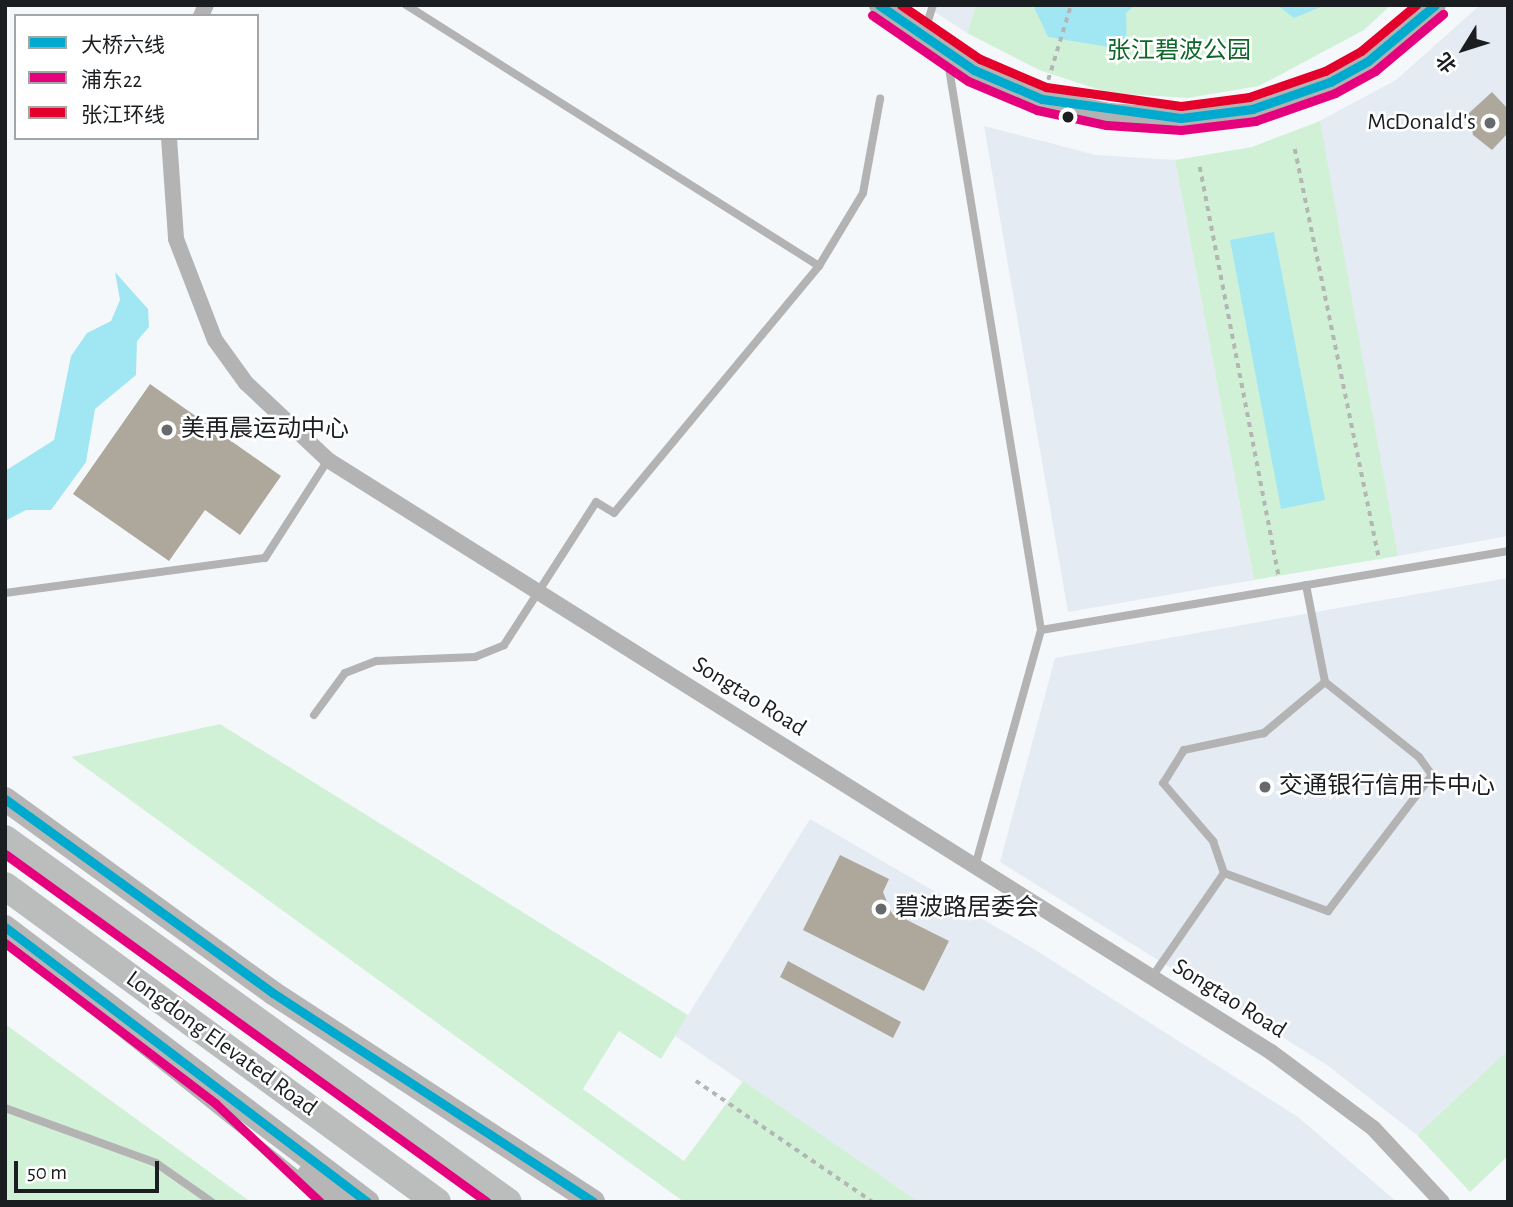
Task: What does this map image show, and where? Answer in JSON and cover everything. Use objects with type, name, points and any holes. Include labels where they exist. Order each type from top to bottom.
[{"type":"highway","name":"Longdong Elevated Road","points":[[5,839],[508,1202]]},
{"type":"highway","name":"Longdong Elevated Road","points":[[5,887],[437,1202]]},
{"type":"main road","points":[[5,799],[273,993],[593,1202]]},
{"type":"main road","points":[[5,927],[224,1096],[368,1202]]},
{"type":"main road","points":[[224,1096],[338,1202]]},
{"type":"street","points":[[879,5],[947,53],[1042,99],[1145,118],[1252,109],[1368,61],[1435,5]]},
{"type":"street","name":"Songtao Road","points":[[169,140],[176,239],[209,329],[246,383],[328,460],[1152,978],[1344,1105],[1442,1202]]},
{"type":"lane","points":[[406,5],[819,266]]},
{"type":"lane","points":[[923,37],[933,5]]},
{"type":"lane","points":[[947,53],[1041,630],[975,866]]},
{"type":"lane","points":[[314,716],[345,673],[355,669],[377,662],[475,657],[504,645],[541,593],[596,502],[614,513],[819,266],[863,193],[880,99]]},
{"type":"lane","points":[[5,593],[265,558],[328,460]]},
{"type":"lane","points":[[1041,630],[1508,551]]},
{"type":"lane","points":[[1224,873],[1328,911],[1432,775],[1419,757],[1325,682],[1306,585]]},
{"type":"lane","points":[[1224,873],[1213,841],[1163,783],[1184,750],[1264,733],[1325,682]]},
{"type":"lane","points":[[1152,978],[1224,873]]},
{"type":"lane","points":[[69,991],[329,1202]]},
{"type":"lane","points":[[5,1108],[156,1163],[212,1202]]},
{"type":"path","points":[[1042,99],[1071,5]]},
{"type":"path","points":[[1295,149],[1381,572]]},
{"type":"path","points":[[1200,167],[1282,589]]},
{"type":"path","points":[[696,1081],[873,1202]]},
{"type":"shaded area","points":[[924,5],[976,5],[967,33]]},
{"type":"shaded area","points":[[1480,5],[1508,5],[1508,536],[1398,556],[1314,124],[1396,80]]},
{"type":"shaded area","points":[[984,126],[1096,155],[1175,160],[1254,580],[1068,612]]},
{"type":"shaded area","name":"交通银行信用卡中心","points":[[1508,578],[1508,1050],[1417,1135],[1327,1065],[1000,862],[1055,658]]},
{"type":"shaded area","points":[[810,819],[1034,949],[1298,1117],[1397,1202],[919,1202],[675,1036]]},
{"type":"green space","name":"张江碧波公园","points":[[976,5],[1391,5],[1364,30],[1259,86],[1188,98],[1109,93],[1039,70],[967,33]]},
{"type":"green space","points":[[1320,121],[1398,556],[1254,580],[1175,160],[1252,147]]},
{"type":"green space","points":[[220,724],[688,1015],[661,1059],[619,1031],[583,1089],[684,1161],[743,1081],[919,1202],[684,1202],[71,757]]},
{"type":"green space","points":[[5,1024],[251,1202],[5,1202]]},
{"type":"green space","points":[[1508,1050],[1508,1156],[1470,1192],[1417,1135]]},
{"type":"water","points":[[1033,5],[1135,5],[1126,13],[1127,50],[1048,37]]},
{"type":"water","points":[[1277,5],[1326,5],[1294,18]]},
{"type":"water","points":[[1274,232],[1325,500],[1281,509],[1230,240]]},
{"type":"water","points":[[115,272],[148,309],[149,327],[137,341],[136,375],[95,409],[86,462],[51,510],[26,510],[5,521],[5,471],[54,440],[71,356],[87,333],[111,321],[120,300]]},
{"type":"building","name":"McDonald's","points":[[1492,92],[1508,109],[1508,133],[1492,150],[1473,135],[1469,113]]},
{"type":"building","name":"美再晨运动中心","points":[[150,384],[281,476],[240,535],[205,510],[169,561],[73,494]]},
{"type":"building","points":[[840,855],[889,879],[883,892],[891,912],[949,941],[924,991],[803,930]]},
{"type":"building","points":[[788,961],[901,1022],[893,1038],[780,977]]},
{"type":"transit line","name":"大桥六线","points":[[879,5],[974,70],[1042,99],[1181,118],[1252,109],[1330,82],[1368,61],[1435,5]]},
{"type":"transit line","name":"张江环线","points":[[901,5],[980,59],[1046,87],[1181,106],[1249,97],[1325,71],[1361,51],[1416,5]]},
{"type":"transit line","name":"浦东22","points":[[872,15],[968,81],[1037,110],[1106,125],[1181,130],[1255,121],[1335,93],[1375,71],[1443,14]]},
{"type":"transit line","name":"大桥六线","points":[[5,799],[273,993],[593,1202]]},
{"type":"transit line","name":"浦东22","points":[[5,854],[487,1202]]},
{"type":"transit line","name":"大桥六线","points":[[5,927],[367,1202]]},
{"type":"transit line","name":"浦东22","points":[[5,943],[216,1104],[320,1202]]},
{"type":"place","name":"McDonald's","points":[[1490,123]]},
{"type":"place","name":"美再晨运动中心","points":[[167,430]]},
{"type":"place","name":"交通银行信用卡中心","points":[[1265,787]]},
{"type":"place","name":"碧波路居委会","points":[[881,909]]}]
